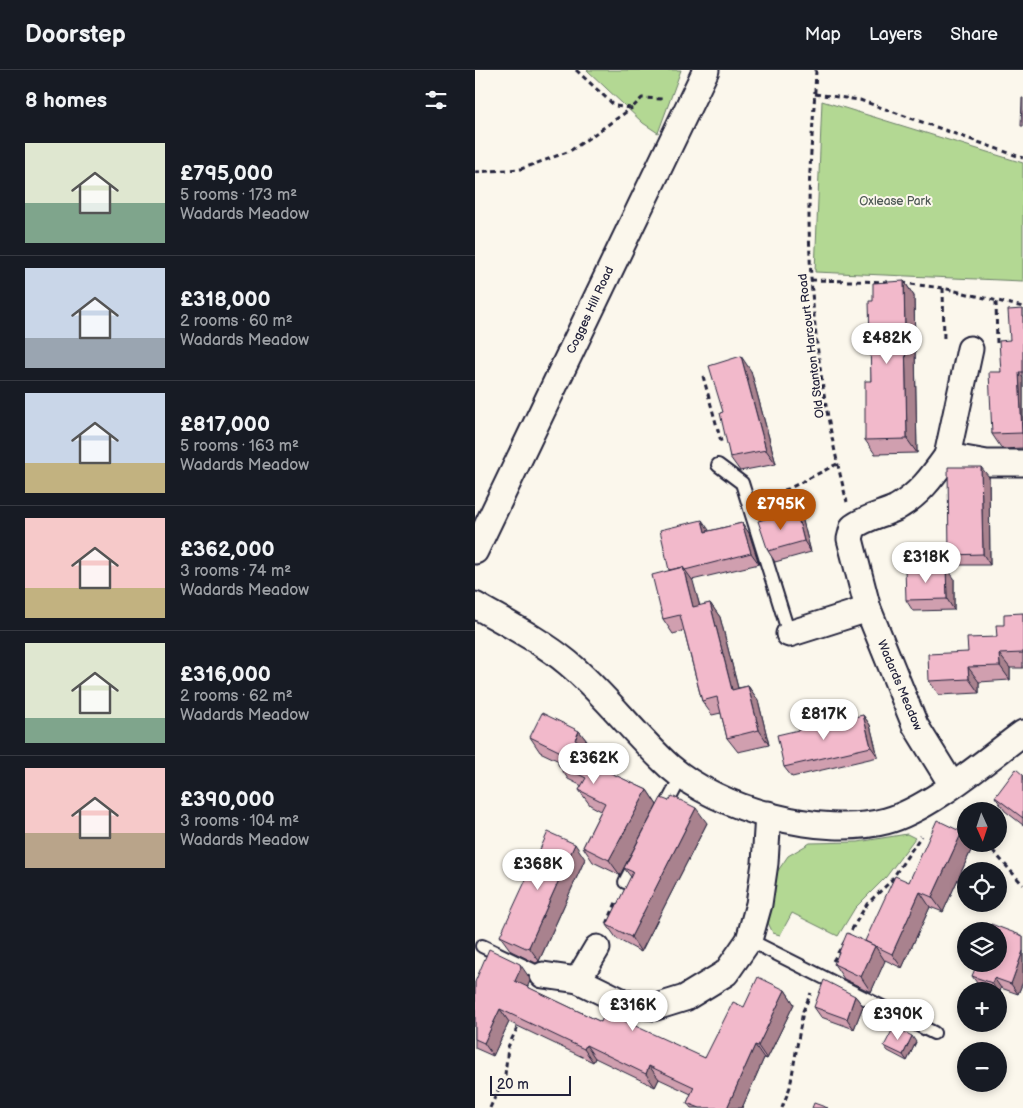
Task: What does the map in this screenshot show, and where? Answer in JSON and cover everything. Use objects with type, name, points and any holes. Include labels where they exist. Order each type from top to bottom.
[{"type":"street","name":"Cogges Hill Road","points":[[475,551],[706,70]]},
{"type":"street","points":[[853,527],[865,518],[895,508],[926,486],[947,456],[970,349]]},
{"type":"street","points":[[947,456],[987,464],[1023,462]]},
{"type":"street","name":"Wadards Meadow","points":[[853,527],[850,539],[868,609],[915,725],[952,785]]},
{"type":"street","points":[[475,605],[566,662],[603,694],[660,757],[682,775],[733,803],[768,814],[813,824],[857,826],[887,820],[918,806],[952,785],[1023,732]]},
{"type":"street","points":[[789,634],[868,609]]},
{"type":"street","points":[[543,975],[578,980],[625,1003],[656,1007],[685,998],[726,973],[749,940],[763,871],[768,814]]},
{"type":"street","points":[[578,980],[597,948]]},
{"type":"lane","points":[[717,465],[742,483],[789,634]]},
{"type":"lane","points":[[656,824],[682,775]]},
{"type":"lane","points":[[625,882],[643,849]]},
{"type":"lane","points":[[749,940],[934,1033]]},
{"type":"lane","points":[[482,946],[543,975]]},
{"type":"path","points":[[576,70],[615,106],[632,108]]},
{"type":"path","name":"Old Stanton Harcourt Road","points":[[817,70],[811,134],[809,210],[811,280],[826,405],[837,464],[853,527]]},
{"type":"path","points":[[815,94],[861,100],[1023,158]]},
{"type":"path","points":[[475,172],[521,169],[570,151],[632,108],[642,98],[692,99]]},
{"type":"path","points":[[811,280],[872,280],[943,288],[1023,307]]},
{"type":"path","points":[[703,376],[723,443],[717,465]]},
{"type":"path","points":[[747,499],[788,489],[837,464]]},
{"type":"path","points":[[782,1108],[790,1087],[803,1011],[808,997],[867,904],[890,882],[923,832]]},
{"type":"path","points":[[994,852],[1023,885]]},
{"type":"path","points":[[597,948],[625,882]]},
{"type":"path","points":[[490,1108],[505,1075],[508,1047],[521,1020]]},
{"type":"green space","points":[[587,70],[681,70],[658,133],[643,123]]},
{"type":"green space","name":"Oxlease Park","points":[[822,101],[1023,163],[1023,281],[815,272]]},
{"type":"green space","points":[[907,834],[915,838],[886,877],[855,908],[838,936],[792,913],[780,935],[773,933],[768,923],[775,875],[788,856],[810,843],[858,842]]},
{"type":"building","points":[[1022,98],[1023,126],[1021,126]]},
{"type":"building","points":[[904,281],[907,439],[865,440],[865,381],[871,381],[869,301],[873,301],[873,283]]},
{"type":"building","points":[[1023,309],[1023,372],[1019,372],[1022,433],[992,434],[989,372],[1001,372],[999,341],[1010,340],[1008,310]]},
{"type":"building","points":[[741,356],[766,450],[730,457],[720,413],[723,412],[709,366]]},
{"type":"building","points":[[948,467],[981,467],[983,554],[949,555]]},
{"type":"building","points":[[796,510],[804,541],[768,551],[758,521]]},
{"type":"building","points":[[702,520],[705,532],[742,523],[751,553],[685,570],[683,567],[669,570],[660,530]]},
{"type":"building","points":[[683,567],[693,607],[710,603],[732,690],[748,686],[759,730],[727,738],[717,697],[702,701],[680,615],[663,619],[652,575]]},
{"type":"building","points":[[946,567],[947,599],[906,600],[905,568]]},
{"type":"building","points":[[1023,613],[1023,653],[999,654],[1000,666],[968,667],[969,679],[929,681],[928,654],[968,652],[967,638],[997,637],[996,625],[1004,625],[1004,614]]},
{"type":"building","points":[[542,713],[579,731],[575,740],[602,754],[596,766],[647,790],[609,860],[583,847],[605,803],[579,790],[586,778],[558,764],[563,753],[530,737]]},
{"type":"building","points":[[863,715],[871,747],[784,767],[777,735]]},
{"type":"building","points":[[1016,769],[1023,775],[1023,818],[1007,806],[1007,802],[1002,802],[995,797]]},
{"type":"building","points":[[672,796],[696,808],[631,937],[607,925],[633,872],[624,868],[661,798],[669,801]]},
{"type":"building","points":[[937,820],[957,830],[957,843],[932,897],[920,892],[892,954],[865,941],[895,876],[909,882]]},
{"type":"building","points":[[548,832],[575,844],[529,947],[526,948],[500,936]]},
{"type":"building","points":[[1007,930],[1023,936],[1023,951],[1011,984],[994,978],[992,982],[989,982],[972,976],[974,972],[1007,972]]},
{"type":"building","points":[[847,933],[875,946],[861,977],[834,964]]},
{"type":"building","points":[[489,949],[520,964],[521,968],[515,981],[601,1022],[605,1012],[705,1058],[733,1002],[744,1007],[758,977],[785,990],[758,1046],[755,1045],[727,1108],[700,1108],[687,1103],[694,1087],[649,1066],[646,1074],[586,1045],[584,1049],[500,1009],[484,1043],[475,1039],[475,982]]},
{"type":"building","points":[[824,980],[855,996],[847,1019],[814,1007]]},
{"type":"building","points":[[894,1027],[912,1036],[903,1055],[884,1046]]},
{"type":"building","points":[[814,1103],[828,1108],[812,1108]]}]
